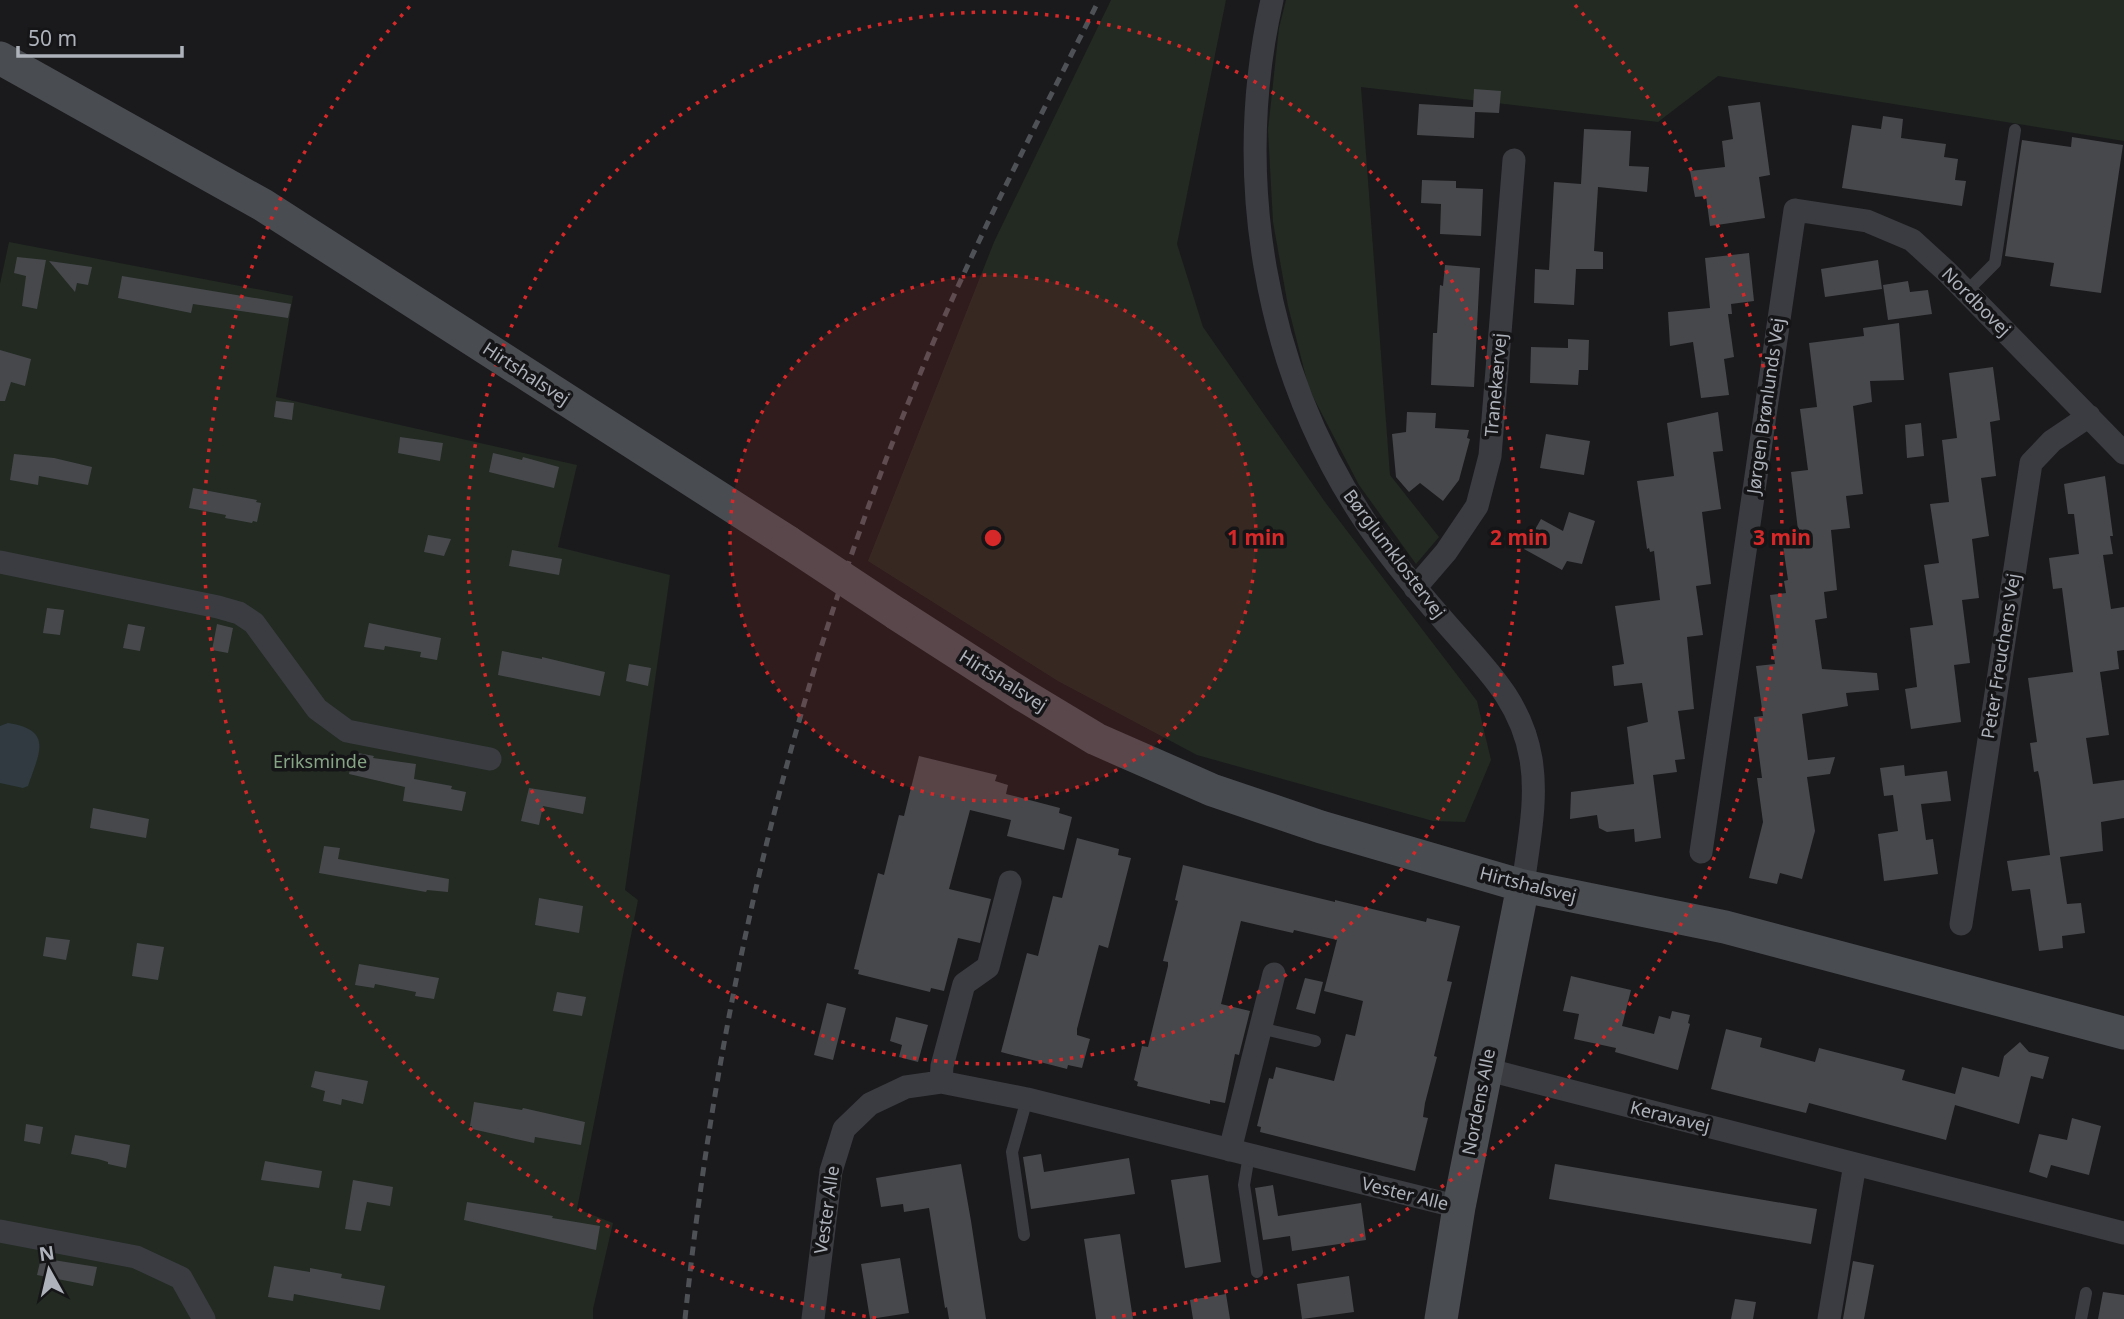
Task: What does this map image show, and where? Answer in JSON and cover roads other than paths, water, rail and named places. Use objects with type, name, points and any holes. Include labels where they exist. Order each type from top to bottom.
[{"type":"street","name":"Børglumklostervej","points":[[1272,0],[1259,72],[1254,151],[1256,203],[1270,298],[1283,344],[1316,433],[1364,520],[1415,588],[1507,694],[1523,727],[1531,761],[1533,802],[1523,886]]},
{"type":"street","name":"Hirtshalsvej","points":[[0,58],[263,205],[1023,695],[1096,738],[1212,790],[1321,827],[1523,886],[1725,928],[2124,1033]]},
{"type":"street","name":"Tranekærvej","points":[[1415,588],[1446,552],[1477,506],[1490,456],[1514,160]]},
{"type":"street","name":"Nordbovej","points":[[1795,210],[1867,221],[1912,240],[2124,453]]},
{"type":"street","name":"Jørgen Brønlunds Vej","points":[[1701,852],[1795,210]]},
{"type":"street","name":"Peter Freuchens Vej","points":[[1961,923],[2031,463],[2052,440],[2089,416]]},
{"type":"street","points":[[0,562],[239,613],[254,622],[317,709],[347,731],[489,760]]},
{"type":"street","points":[[941,1082],[942,1066],[964,984],[988,967],[1010,882]]},
{"type":"street","name":"Nordens Alle","points":[[1441,1319],[1485,1069],[1523,886]]},
{"type":"street","points":[[1240,1152],[1260,1028],[1274,974]]},
{"type":"street","name":"Keravavej","points":[[1485,1069],[2124,1233]]},
{"type":"street","name":"Vester Alle","points":[[813,1319],[831,1171],[844,1129],[870,1104],[906,1087],[941,1082],[1027,1099],[1459,1207]]},
{"type":"street","points":[[1829,1319],[1855,1164]]},
{"type":"street","points":[[0,1231],[136,1257],[181,1278],[204,1319]]},
{"type":"lane","points":[[1966,292],[1995,263],[2015,130]]},
{"type":"lane","points":[[1260,1028],[1315,1041]]},
{"type":"lane","points":[[1024,1235],[1012,1152],[1027,1099]]},
{"type":"lane","points":[[1240,1152],[1257,1272]]},
{"type":"lane","points":[[2081,1319],[2086,1293]]},
{"type":"railway","points":[[685,1319],[699,1198],[741,959],[767,840],[798,723],[834,607],[874,492],[938,331],[1005,188],[1099,0]]},
{"type":"park label","name":"Eriksminde","points":[[320,762]]}]
